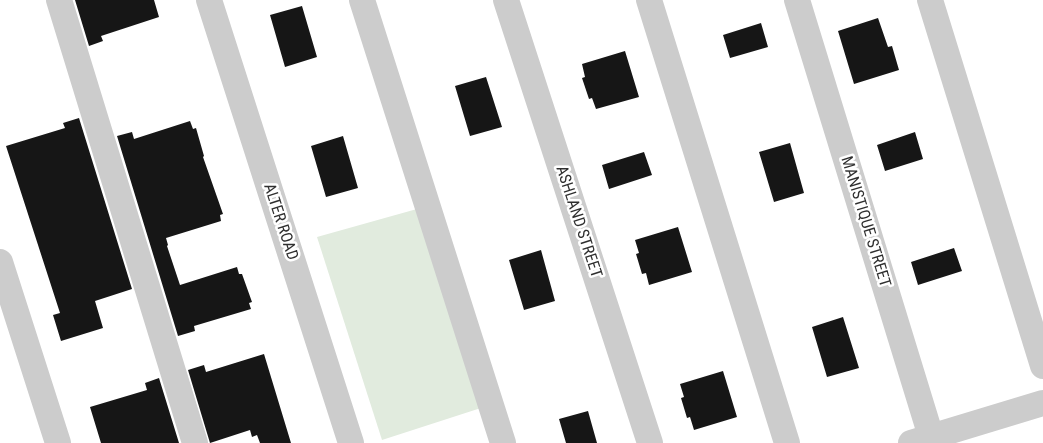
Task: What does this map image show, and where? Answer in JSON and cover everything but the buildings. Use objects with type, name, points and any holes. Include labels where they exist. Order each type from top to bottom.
[{"type":"street","points":[[59,0],[195,443]]},
{"type":"street","name":"ALTER ROAD","points":[[209,0],[351,443]]},
{"type":"street","points":[[362,0],[503,443]]},
{"type":"street","name":"ASHLAND STREET","points":[[506,0],[650,443]]},
{"type":"street","points":[[649,0],[787,443]]},
{"type":"street","name":"MANISTIQUE STREET","points":[[797,0],[925,441]]},
{"type":"street","points":[[930,0],[1043,366]]},
{"type":"street","points":[[0,262],[58,443]]},
{"type":"street","points":[[925,441],[1043,403]]},
{"type":"shaded area","points":[[424,207],[484,407],[382,440],[317,237]]}]
